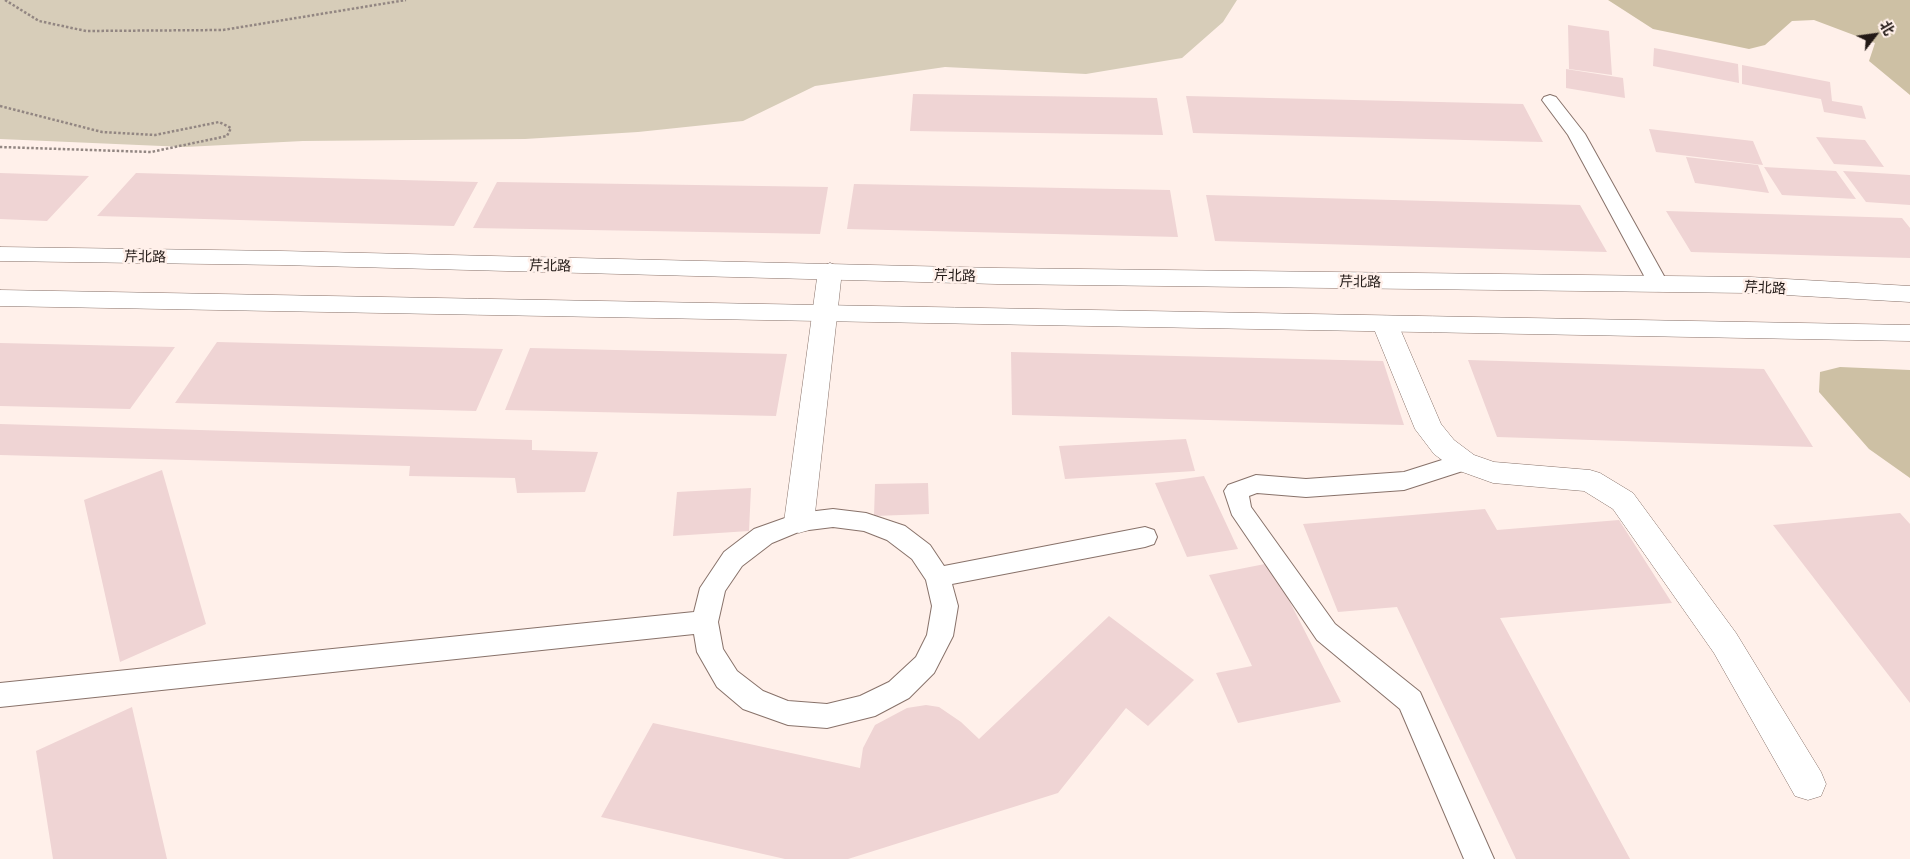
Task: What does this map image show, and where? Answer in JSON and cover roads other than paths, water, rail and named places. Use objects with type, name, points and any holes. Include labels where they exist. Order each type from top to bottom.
[{"type":"main road","name":"芹北路","points":[[0,254],[280,258],[997,276],[1750,286],[1910,294]]},
{"type":"main road","points":[[799,522],[830,271]]},
{"type":"main road","points":[[0,298],[1910,334]]},
{"type":"main road","points":[[1385,324],[1429,429],[1444,447],[1464,462],[1493,472],[1590,482],[1623,501],[1725,643],[1808,784]]},
{"type":"lane","points":[[1550,100],[1576,134],[1659,285]]},
{"type":"lane","points":[[1464,462],[1404,480],[1306,488],[1256,484],[1236,491],[1240,508],[1326,632],[1410,702],[1479,859]]},
{"type":"lane","points":[[833,518],[866,522],[889,530],[921,552],[938,577],[945,606],[940,636],[925,665],[900,690],[865,707],[826,716],[788,713],[753,700],[726,679],[710,652],[705,622],[713,588],[733,558],[763,536],[799,522],[833,518]]},
{"type":"lane","points":[[938,577],[1145,537]]},
{"type":"lane","points":[[0,695],[705,622]]}]
